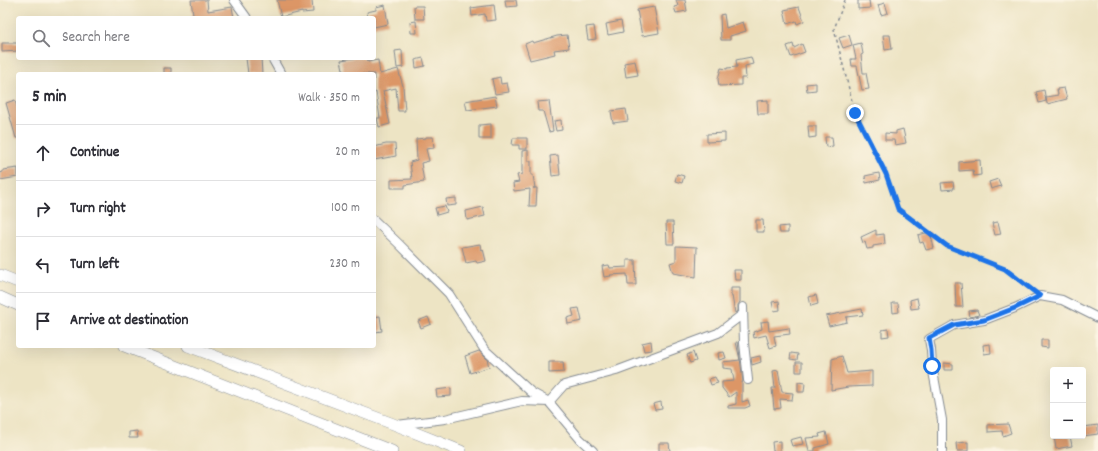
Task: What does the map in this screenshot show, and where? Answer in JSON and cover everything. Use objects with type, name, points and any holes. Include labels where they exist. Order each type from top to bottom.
[{"type":"street","points":[[234,0],[246,16]]},
{"type":"street","points":[[273,60],[280,72]]},
{"type":"street","points":[[376,222],[448,294],[484,349],[531,392],[548,402],[580,439],[593,451]]},
{"type":"street","points":[[0,275],[16,281]]},
{"type":"street","points":[[942,451],[942,420],[932,366],[929,338],[954,325],[984,320],[1040,296],[1062,300],[1098,318]]},
{"type":"street","points":[[0,297],[16,303]]},
{"type":"street","points":[[548,402],[564,385],[616,371],[718,333],[743,310],[748,380]]},
{"type":"street","points":[[129,348],[392,451]]},
{"type":"street","points":[[193,348],[461,451]]},
{"type":"street","points":[[396,425],[445,419],[522,400],[548,402]]},
{"type":"path","points":[[845,0],[834,29],[855,113],[886,174],[898,209],[947,246],[1005,269],[1040,296]]},
{"type":"building","points":[[191,0],[207,0],[208,11],[232,7],[234,16],[191,16],[193,15]]},
{"type":"building","points":[[277,0],[312,0],[313,12],[302,12],[281,16]]},
{"type":"building","points":[[505,0],[516,0],[517,6],[506,7]]},
{"type":"building","points":[[676,0],[685,0],[687,11],[676,13],[674,7],[678,6]]},
{"type":"building","points":[[858,0],[869,0],[870,8],[858,9]]},
{"type":"building","points":[[885,3],[888,13],[881,15],[878,5]]},
{"type":"building","points":[[385,5],[388,24],[376,27],[376,16],[368,16],[367,12],[376,10],[376,7]]},
{"type":"building","points":[[494,5],[496,20],[486,21],[485,14],[472,16],[471,8]]},
{"type":"building","points":[[414,6],[423,6],[424,19],[415,19]]},
{"type":"building","points":[[654,7],[659,33],[642,36],[637,10]]},
{"type":"building","points":[[799,7],[804,21],[797,24],[796,21],[787,24],[784,10]]},
{"type":"building","points":[[724,14],[726,28],[743,22],[746,31],[730,36],[730,40],[721,40],[720,15]]},
{"type":"building","points":[[416,21],[417,33],[411,33],[410,22]]},
{"type":"building","points":[[621,21],[623,32],[608,35],[606,24]]},
{"type":"building","points":[[594,26],[596,39],[588,40],[586,27]]},
{"type":"building","points":[[567,35],[569,48],[554,50],[555,54],[530,60],[525,44],[532,41],[533,43],[557,36]]},
{"type":"building","points":[[849,35],[852,45],[843,48],[839,38]]},
{"type":"building","points":[[883,35],[890,35],[892,49],[885,50]]},
{"type":"building","points":[[2,43],[16,43],[16,51],[2,52]]},
{"type":"building","points":[[861,43],[863,54],[861,55],[863,73],[866,73],[869,89],[862,90],[857,66],[852,66],[851,59],[856,59],[853,45]]},
{"type":"building","points":[[793,44],[794,48],[802,44],[805,52],[791,57],[787,46]]},
{"type":"building","points":[[402,50],[403,67],[397,68],[395,51]]},
{"type":"building","points":[[751,57],[753,64],[745,66],[746,78],[741,78],[741,85],[719,86],[718,79],[721,68],[727,69],[737,67],[736,60]]},
{"type":"building","points":[[423,58],[425,66],[416,68],[415,60]]},
{"type":"building","points":[[246,60],[261,60],[262,72],[248,72]]},
{"type":"building","points":[[341,60],[368,60],[368,62],[378,60],[380,74],[398,69],[403,86],[405,111],[398,111],[396,88],[383,91],[390,124],[379,127],[377,118],[380,118],[376,92],[376,72],[344,72]]},
{"type":"building","points":[[635,61],[638,75],[626,77],[624,63]]},
{"type":"building","points":[[164,68],[171,68],[171,72],[164,72]]},
{"type":"building","points":[[500,77],[501,84],[507,83],[509,92],[495,94],[492,79]]},
{"type":"building","points":[[816,83],[816,90],[807,91],[806,84]]},
{"type":"building","points":[[1064,88],[1067,99],[1047,104],[1046,97],[1058,95],[1057,89]]},
{"type":"building","points":[[1044,90],[1046,101],[1039,103],[1036,92]]},
{"type":"building","points":[[495,96],[497,106],[467,110],[465,101]]},
{"type":"building","points":[[15,100],[16,103],[16,138],[6,103]]},
{"type":"building","points":[[768,100],[768,114],[758,114],[757,101]]},
{"type":"building","points":[[549,101],[553,131],[549,132],[543,111],[538,111],[537,102]]},
{"type":"building","points":[[626,109],[628,121],[613,123],[611,111]]},
{"type":"building","points":[[561,120],[562,130],[556,131],[554,121]]},
{"type":"building","points":[[491,124],[491,139],[479,139],[479,125]]},
{"type":"building","points":[[808,126],[816,126],[816,137],[809,138]]},
{"type":"building","points":[[903,129],[906,143],[895,145],[894,140],[885,140],[885,133],[896,134],[896,131]]},
{"type":"building","points":[[725,133],[725,141],[707,142],[707,134]]},
{"type":"building","points":[[433,137],[434,148],[426,149],[429,161],[421,163],[424,182],[405,185],[405,188],[391,188],[391,180],[412,179],[410,162],[417,160],[416,139]]},
{"type":"building","points":[[825,137],[832,137],[833,146],[826,147]]},
{"type":"building","points":[[513,138],[527,138],[527,149],[519,149],[519,145],[512,145]]},
{"type":"building","points":[[395,144],[396,156],[376,160],[376,146]]},
{"type":"building","points":[[528,150],[528,161],[531,161],[531,175],[533,175],[535,188],[537,188],[536,206],[529,206],[530,189],[514,191],[513,183],[519,182],[517,175],[522,174],[522,151]]},
{"type":"building","points":[[558,155],[560,175],[552,176],[550,156]]},
{"type":"building","points":[[980,160],[981,175],[974,176],[973,170],[959,171],[959,162]]},
{"type":"building","points":[[16,168],[16,177],[0,180],[0,173],[3,172],[3,170]]},
{"type":"building","points":[[879,173],[880,180],[866,183],[865,176]]},
{"type":"building","points":[[677,174],[684,176],[682,183],[675,181]]},
{"type":"building","points":[[998,179],[1001,186],[991,189],[989,182]]},
{"type":"building","points":[[953,182],[954,189],[942,190],[941,183]]},
{"type":"building","points":[[456,198],[456,205],[447,206],[446,199]]},
{"type":"building","points":[[445,206],[447,212],[437,215],[435,208]]},
{"type":"building","points":[[483,207],[485,216],[467,220],[466,211]]},
{"type":"building","points":[[756,220],[763,220],[764,232],[756,232]]},
{"type":"building","points":[[666,222],[673,222],[674,244],[667,244]]},
{"type":"building","points":[[998,222],[1001,234],[995,235],[992,223]]},
{"type":"building","points":[[788,226],[788,233],[780,233],[779,227]]},
{"type":"building","points":[[876,230],[876,235],[884,234],[885,244],[873,246],[873,248],[867,249],[865,242],[863,243],[861,237]]},
{"type":"building","points":[[930,232],[934,248],[926,250],[923,242],[920,243],[918,235]]},
{"type":"building","points":[[480,244],[486,261],[466,263],[462,247]]},
{"type":"building","points":[[676,246],[697,247],[696,277],[673,273],[670,263],[676,261]]},
{"type":"building","points":[[627,260],[635,260],[636,285],[628,285],[627,274],[610,275],[611,276],[604,277],[602,266],[609,265],[610,268],[627,267]]},
{"type":"building","points":[[734,270],[741,270],[741,280],[735,280]]},
{"type":"building","points":[[955,283],[961,283],[963,307],[956,307]]},
{"type":"building","points":[[731,288],[740,288],[740,302],[738,305],[738,311],[735,313],[731,296]]},
{"type":"building","points":[[816,295],[818,304],[811,306],[809,297]]},
{"type":"building","points":[[917,298],[919,308],[911,309],[910,300]]},
{"type":"building","points":[[779,301],[780,310],[774,311],[772,302]]},
{"type":"building","points":[[892,303],[898,303],[899,312],[893,313]]},
{"type":"building","points":[[579,308],[582,321],[568,324],[567,318],[574,316],[572,309]]},
{"type":"building","points":[[862,309],[863,315],[846,317],[847,322],[829,326],[826,316]]},
{"type":"building","points":[[977,310],[979,315],[970,317],[969,311]]},
{"type":"building","points":[[380,316],[382,331],[376,332],[376,317]]},
{"type":"building","points":[[428,317],[431,324],[421,328],[418,321]]},
{"type":"building","points":[[768,321],[769,331],[789,328],[790,334],[774,336],[776,346],[770,348],[766,335],[754,338],[753,332],[762,329],[761,322]]},
{"type":"building","points":[[888,329],[889,336],[882,337],[882,330]]},
{"type":"building","points":[[1041,340],[1048,340],[1048,348],[1041,347]]},
{"type":"building","points":[[651,341],[652,350],[644,351],[642,343]]},
{"type":"building","points":[[736,342],[738,342],[743,382],[742,402],[748,400],[750,406],[745,408],[728,408],[728,406],[736,404],[736,392],[729,397],[722,388],[722,382],[734,381],[732,369],[723,368],[723,362],[740,360]]},
{"type":"building","points":[[990,344],[991,353],[984,354],[983,345]]},
{"type":"building","points":[[479,351],[487,359],[489,367],[470,373],[465,356]]},
{"type":"building","points":[[693,352],[696,361],[690,363],[687,355]]},
{"type":"building","points":[[724,352],[726,358],[719,360],[718,353]]},
{"type":"building","points":[[791,353],[798,354],[797,360],[790,359]]},
{"type":"building","points":[[760,356],[761,362],[752,365],[751,358]]},
{"type":"building","points":[[842,356],[847,373],[872,371],[872,386],[848,387],[831,390],[832,359]]},
{"type":"building","points":[[549,362],[563,362],[564,372],[549,373]]},
{"type":"building","points":[[796,362],[802,362],[802,372],[796,372]]},
{"type":"building","points":[[944,363],[953,364],[953,370],[944,370]]},
{"type":"building","points":[[778,370],[782,392],[793,393],[792,400],[780,399],[781,408],[774,409],[772,388],[775,388],[773,371]]},
{"type":"building","points":[[715,377],[718,383],[711,385],[709,379]]},
{"type":"building","points":[[798,382],[805,383],[804,392],[798,392]]},
{"type":"building","points":[[451,388],[451,396],[437,397],[436,390]]},
{"type":"building","points":[[661,402],[662,409],[655,410],[653,404]]},
{"type":"building","points":[[1008,424],[1011,433],[1003,436],[1002,431],[988,432],[988,425]]},
{"type":"building","points":[[1098,425],[1098,434],[1086,436],[1086,427]]},
{"type":"building","points":[[137,431],[138,438],[129,438],[129,432]]},
{"type":"building","points":[[826,432],[829,444],[815,448],[815,451],[809,451],[806,438],[820,437],[819,434]]},
{"type":"building","points":[[801,437],[803,444],[792,446],[790,440]]},
{"type":"building","points":[[1054,439],[1071,439],[1072,446],[1056,449]]},
{"type":"building","points":[[780,441],[780,451],[773,451],[772,442]]},
{"type":"building","points":[[968,442],[968,451],[957,451],[956,443]]},
{"type":"building","points":[[659,443],[669,443],[670,451],[659,451]]},
{"type":"route","points":[[855,113],[886,174],[898,209],[947,246],[1005,269],[1040,296],[984,320],[954,325],[929,338],[932,366]]}]
